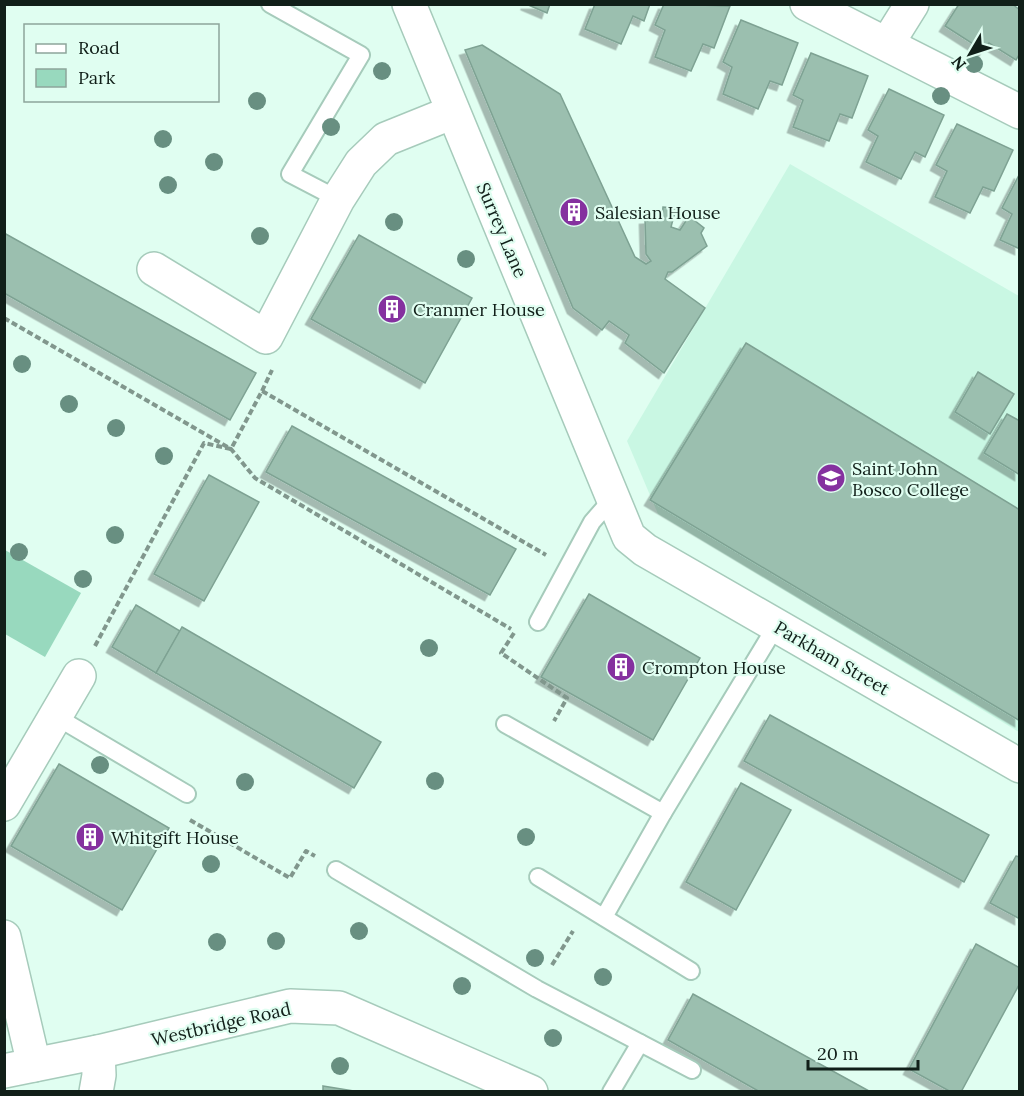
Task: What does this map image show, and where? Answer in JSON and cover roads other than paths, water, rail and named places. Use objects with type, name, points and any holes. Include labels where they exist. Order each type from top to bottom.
[{"type":"street","name":"Surrey Lane","points":[[409,4],[629,537],[645,549]]},
{"type":"street","points":[[807,4],[1020,112]]},
{"type":"street","points":[[887,44],[912,4]]},
{"type":"street","points":[[154,269],[266,337],[338,198],[361,162],[386,139],[453,112]]},
{"type":"street","name":"Parkham Street","points":[[645,549],[1020,766]]},
{"type":"street","points":[[4,804],[79,676]]},
{"type":"street","points":[[4,937],[20,1068]]},
{"type":"street","name":"Westbridge Road","points":[[20,1068],[98,1053],[290,1006],[339,1008],[387,1027],[512,1088]]},
{"type":"street","points":[[96,1092],[99,1075],[98,1053]]},
{"type":"lane","points":[[270,4],[361,55],[290,174],[338,198]]},
{"type":"lane","points":[[538,622],[592,522],[613,498]]},
{"type":"lane","points":[[604,917],[663,813],[776,626]]},
{"type":"lane","points":[[55,716],[187,794]]},
{"type":"lane","points":[[505,724],[663,813]]},
{"type":"lane","points":[[336,870],[537,989],[692,1070]]},
{"type":"lane","points":[[538,877],[691,971]]},
{"type":"lane","points":[[611,1092],[640,1043]]},
{"type":"place","name":"Salesian House","points":[[574,212]]},
{"type":"place","name":"Cranmer House","points":[[392,309]]},
{"type":"place","name":"Saint John Bosco College","points":[[831,478]]},
{"type":"place","name":"Crompton House","points":[[621,667]]},
{"type":"place","name":"Whitgift House","points":[[90,837]]}]
